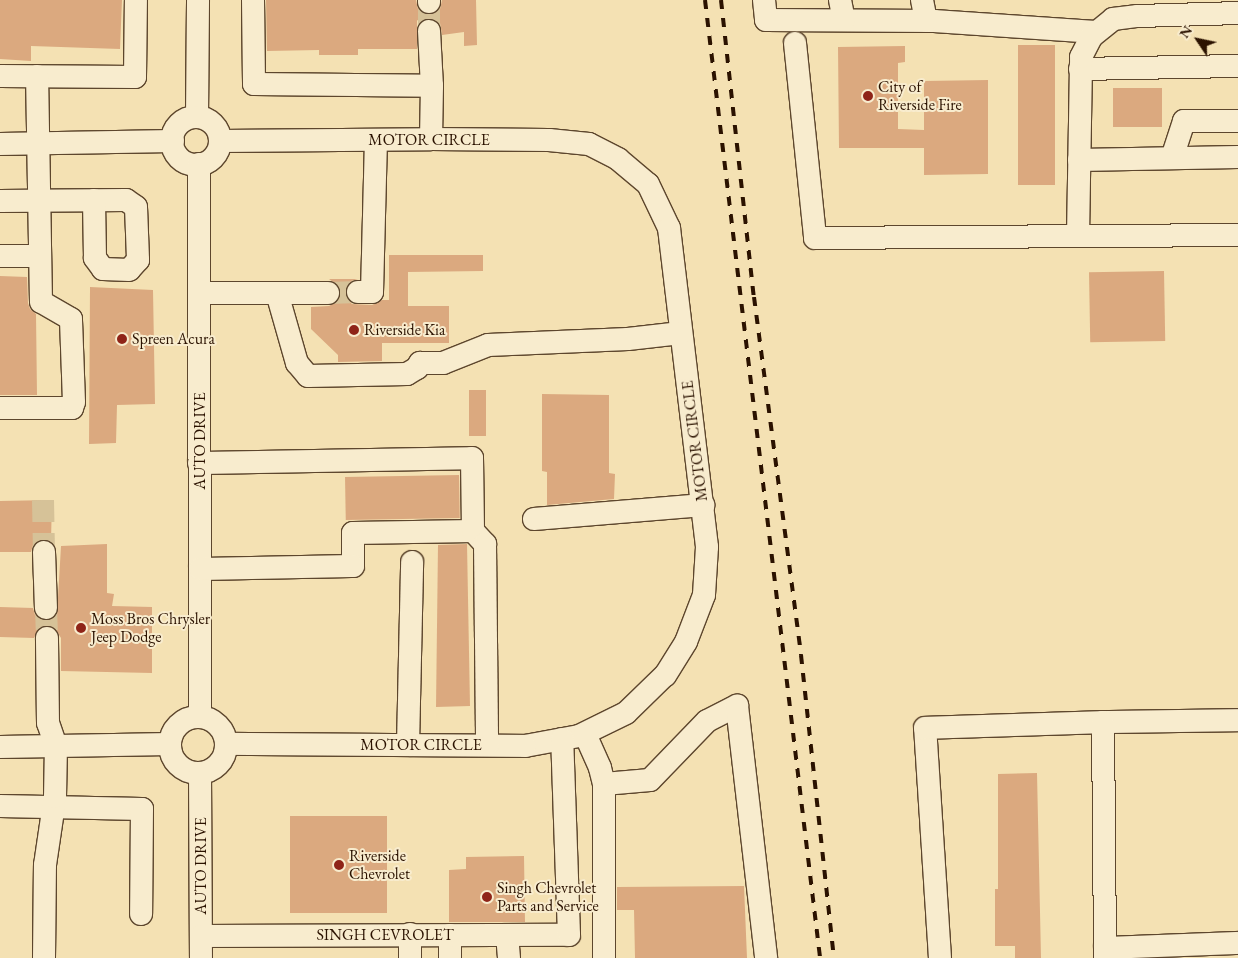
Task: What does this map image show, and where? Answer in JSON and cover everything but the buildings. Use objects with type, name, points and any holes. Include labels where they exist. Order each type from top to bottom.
[{"type":"street","points":[[0,76],[135,77],[136,0]]},
{"type":"street","points":[[198,0],[198,117]]},
{"type":"street","points":[[252,0],[254,84],[432,86]]},
{"type":"street","points":[[764,0],[766,20],[842,10],[924,10],[1096,32]]},
{"type":"street","points":[[1078,236],[1080,69],[1081,57],[1091,37],[1112,19],[1138,16],[1238,13]]},
{"type":"street","points":[[429,31],[432,86],[431,139]]},
{"type":"street","points":[[795,42],[815,238],[1238,235]]},
{"type":"street","points":[[1080,69],[1238,66]]},
{"type":"street","points":[[0,408],[72,408],[74,402],[71,319],[41,302],[37,76]]},
{"type":"street","points":[[198,117],[211,122],[216,127],[220,141],[219,148],[212,159],[199,164],[186,162],[181,159],[174,148],[173,141],[176,129],[180,124],[185,120],[198,117]]},
{"type":"street","points":[[1172,158],[1184,121],[1238,121]]},
{"type":"street","name":"MOTOR CIRCLE","points":[[220,141],[550,140],[589,144],[618,159],[648,184],[669,228],[707,547],[704,595],[686,642],[665,675],[626,713],[585,734],[525,746],[226,744]]},
{"type":"street","points":[[0,144],[173,141]]},
{"type":"street","points":[[358,292],[372,292],[376,141]]},
{"type":"street","points":[[1079,160],[1238,157]]},
{"type":"street","name":"AUTO DRIVE","points":[[199,164],[200,717]]},
{"type":"street","points":[[0,201],[94,200]]},
{"type":"street","points":[[0,256],[39,256]]},
{"type":"street","points":[[199,293],[328,293]]},
{"type":"street","points":[[277,293],[298,363],[308,376],[408,374],[417,368],[420,363],[443,363],[488,345],[628,339],[682,333]]},
{"type":"street","points":[[199,463],[472,458],[473,531],[485,544],[487,746]]},
{"type":"street","points":[[534,519],[702,505]]},
{"type":"street","points":[[200,569],[353,566],[353,533],[473,531]]},
{"type":"street","points":[[44,552],[46,608]]},
{"type":"street","points":[[408,745],[412,562]]},
{"type":"street","points":[[44,958],[44,866],[54,806],[56,746],[48,723],[47,638]]},
{"type":"street","points":[[604,784],[650,780],[707,721],[737,706],[766,958]]},
{"type":"street","points":[[200,717],[208,719],[221,729],[226,744],[222,760],[216,767],[200,773],[191,772],[176,762],[170,744],[176,728],[183,722],[200,717]]},
{"type":"street","points":[[940,958],[924,728],[1238,720]]},
{"type":"street","points":[[1103,722],[1105,953],[1238,943]]},
{"type":"street","points":[[585,734],[600,768],[604,784],[604,958]]},
{"type":"street","name":"SINGH CEVROLET","points":[[201,936],[570,935],[562,739]]},
{"type":"street","points":[[0,747],[170,744]]},
{"type":"street","name":"AUTO DRIVE","points":[[200,773],[201,958]]},
{"type":"street","points":[[0,806],[142,809],[141,914]]},
{"type":"street","points":[[410,934],[410,958]]},
{"type":"street","points":[[450,935],[450,958]]},
{"type":"street","points":[[507,935],[509,958]]},
{"type":"tunnel","points":[[429,2],[429,31]]},
{"type":"tunnel","points":[[328,293],[358,292]]},
{"type":"tunnel","points":[[43,500],[44,552]]},
{"type":"tunnel","points":[[46,608],[47,638]]},
{"type":"railway","points":[[705,0],[820,958]]},
{"type":"railway","points":[[721,0],[754,297],[801,655],[834,958]]},
{"type":"place","name":"City of Riverside Fire","points":[[868,96]]},
{"type":"place","name":"Riverside Kia","points":[[354,330]]},
{"type":"place","name":"Spreen Acura","points":[[122,339]]},
{"type":"place","name":"Moss Bros Chrysler Jeep Dodge","points":[[81,628]]},
{"type":"place","name":"Riverside Chevrolet","points":[[339,865]]},
{"type":"place","name":"Singh Chevrolet Parts and Service","points":[[487,897]]}]
